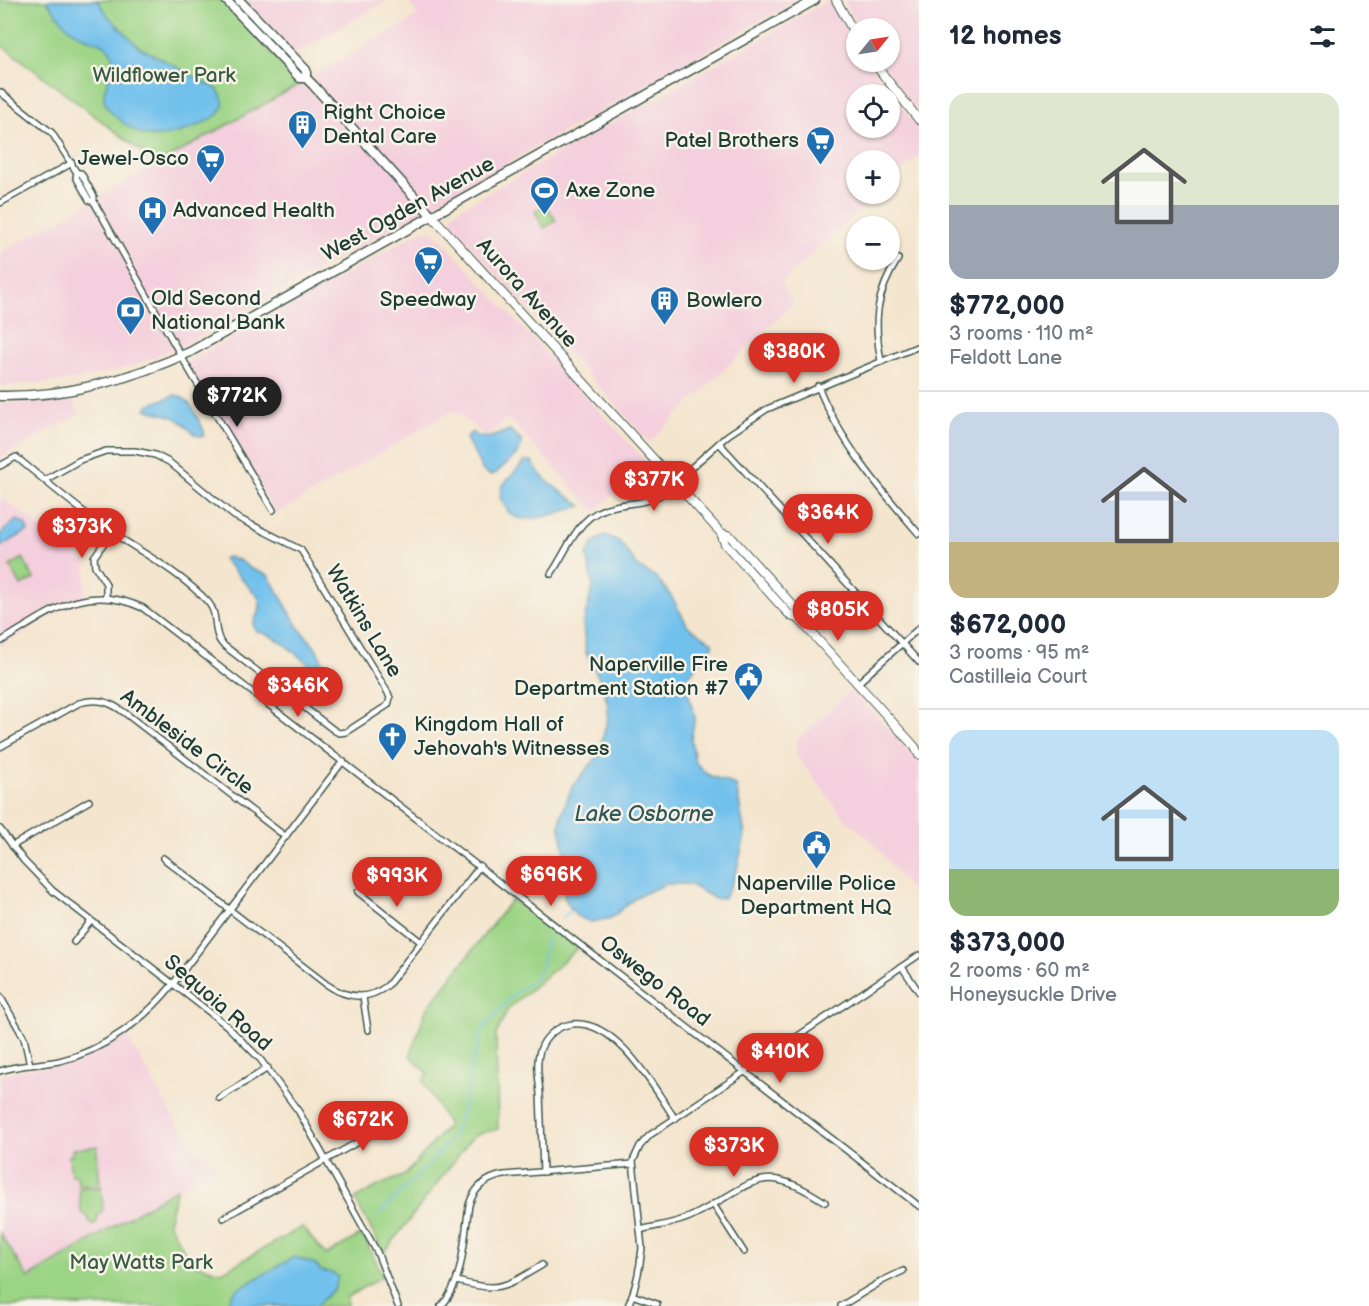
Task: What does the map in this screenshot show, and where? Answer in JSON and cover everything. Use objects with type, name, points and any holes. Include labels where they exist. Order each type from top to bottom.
[{"type":"main road","name":"Aurora Avenue","points":[[226,0],[300,78],[306,78]]},
{"type":"main road","name":"Aurora Avenue","points":[[239,0],[306,70],[306,78],[721,533],[730,536],[767,576],[796,609],[799,619],[918,750]]},
{"type":"main road","name":"West Ogden Avenue","points":[[0,396],[30,395],[104,383],[138,373],[181,356],[815,0]]},
{"type":"main road","points":[[836,0],[846,18]]},
{"type":"main road","points":[[881,72],[919,120]]},
{"type":"street","points":[[0,92],[52,133],[77,173],[81,173],[94,197],[94,202],[181,356],[273,510]]},
{"type":"street","points":[[0,203],[72,163]]},
{"type":"street","points":[[881,361],[877,334],[878,307],[885,282],[892,270]]},
{"type":"street","points":[[551,574],[571,538],[589,517],[609,507],[651,500],[676,482],[736,428],[767,409],[819,386],[918,348]]},
{"type":"street","points":[[819,386],[831,417],[848,444],[919,534]]},
{"type":"street","points":[[719,443],[919,663]]},
{"type":"street","name":"Watkins Lane","points":[[0,466],[15,458],[112,532],[167,568],[205,599],[212,608],[216,634],[222,644],[335,731],[346,732],[385,709],[390,702],[388,693],[305,555],[295,547],[234,516],[174,465],[155,455],[112,450],[80,460],[45,480]]},
{"type":"street","points":[[0,642],[65,605],[86,598],[106,597],[106,584],[95,566],[94,557],[112,532]]},
{"type":"street","name":"Oswego Road","points":[[106,597],[133,603],[152,613],[919,1206]]},
{"type":"street","points":[[858,683],[919,628]]},
{"type":"street","name":"Ambleside Circle","points":[[0,747],[79,703],[91,700],[104,701],[124,713],[286,837]]},
{"type":"street","points":[[0,1071],[66,1059],[93,1048],[141,1017],[173,984],[344,761]]},
{"type":"street","points":[[12,846],[89,801]]},
{"type":"street","name":"Sequoia Road","points":[[0,829],[12,846],[53,891],[226,1025],[267,1068],[290,1098],[377,1252],[398,1306]]},
{"type":"street","points":[[164,858],[337,992],[363,997],[376,993],[388,985],[480,866]]},
{"type":"street","points":[[358,892],[421,942]]},
{"type":"street","points":[[75,942],[91,921]]},
{"type":"street","points":[[628,1306],[641,1260],[633,1164],[643,1142],[919,955]]},
{"type":"street","points":[[902,967],[919,992]]},
{"type":"street","points":[[0,996],[24,1038],[30,1065]]},
{"type":"street","points":[[363,997],[368,1030]]},
{"type":"street","points":[[543,1172],[539,1054],[549,1035],[564,1026],[588,1024],[624,1049],[641,1069],[675,1119]]},
{"type":"street","points":[[219,1098],[267,1068]]},
{"type":"street","points":[[223,1218],[388,1125]]},
{"type":"street","points":[[441,1306],[450,1296],[457,1281],[469,1205],[477,1189],[484,1182],[497,1176],[633,1164]]},
{"type":"street","points":[[640,1230],[679,1222],[748,1184],[769,1179],[794,1184],[825,1202]]},
{"type":"street","points":[[713,1204],[744,1252]]},
{"type":"street","points":[[457,1281],[483,1287],[504,1287],[542,1265]]},
{"type":"street","points":[[841,1306],[903,1271]]},
{"type":"street","points":[[632,1295],[657,1304]]},
{"type":"shaded area","points":[[244,0],[389,0],[294,54]]},
{"type":"shaded area","points":[[409,0],[798,0],[193,340],[134,366],[69,381],[0,386],[0,253],[418,16]]},
{"type":"shaded area","points":[[830,0],[846,27],[846,72],[875,72],[883,84],[846,84],[846,138],[900,138],[900,105],[919,126],[919,155],[900,173],[900,150],[846,150],[846,204],[866,204],[853,216],[846,216],[846,223],[782,282],[793,304],[649,442],[454,227],[452,215]]},
{"type":"shaded area","points":[[843,0],[919,0],[919,114],[900,89],[900,84],[896,84],[887,72],[900,72],[900,18],[853,18]]},
{"type":"shaded area","points":[[426,230],[435,233],[648,464],[595,512],[508,418],[486,436],[454,410],[276,514],[185,364]]},
{"type":"shaded area","points":[[70,398],[81,413],[0,458],[0,403]]},
{"type":"shaded area","points":[[0,496],[87,563],[84,603],[66,608],[0,646]]},
{"type":"shaded area","points":[[852,689],[919,762],[919,901],[872,841],[846,820],[797,756],[796,741]]},
{"type":"shaded area","points":[[126,1035],[177,1123],[196,1148],[219,1165],[27,1278],[0,1233],[0,1076],[12,1071],[66,1064],[96,1053]]},
{"type":"green space","name":"Wildflower Park","points":[[0,0],[223,0],[300,84],[158,164],[0,44]]},
{"type":"green space","name":"Axe Zone","points":[[546,204],[556,221],[544,228],[535,211]]},
{"type":"green space","points":[[727,541],[738,550],[793,612],[783,603]]},
{"type":"green space","points":[[23,558],[34,579],[21,586],[10,566]]},
{"type":"green space","points":[[512,899],[578,948],[508,1009],[496,1035],[498,1129],[474,1135],[384,1253],[355,1199],[380,1185],[405,1175],[447,1127],[447,1123],[423,1081],[428,1073],[410,1056],[426,1010]]},
{"type":"green space","points":[[98,1146],[100,1183],[78,1185],[77,1175],[71,1175],[69,1155],[73,1155],[72,1149]]},
{"type":"green space","points":[[101,1186],[103,1210],[97,1217],[97,1223],[93,1225],[89,1222],[89,1218],[81,1212],[79,1188]]},
{"type":"green space","name":"May Watts Park","points":[[177,1188],[168,1222],[191,1263],[222,1272],[302,1227],[326,1255],[362,1234],[383,1276],[347,1297],[347,1306],[0,1306],[0,1233],[28,1278]]},
{"type":"water","points":[[46,0],[97,0],[110,18],[139,47],[217,89],[222,96],[223,108],[211,119],[173,134],[152,136],[133,130],[114,115],[104,100],[113,63],[110,51],[104,45],[76,33]]},
{"type":"water","points":[[175,395],[189,404],[204,431],[204,436],[193,433],[175,418],[146,409],[148,405]]},
{"type":"water","points":[[510,430],[522,442],[518,453],[495,474],[490,475],[483,471],[466,438],[472,432],[486,438]]},
{"type":"water","points":[[525,461],[532,461],[547,481],[582,506],[537,518],[527,519],[513,516],[500,497],[502,486]]},
{"type":"water","points":[[17,520],[25,524],[28,531],[0,547],[0,534]]},
{"type":"water","name":"Lake Osborne","points":[[605,535],[619,541],[638,567],[656,577],[671,596],[688,626],[712,642],[710,650],[685,682],[695,717],[691,739],[695,762],[708,775],[736,785],[745,835],[735,877],[724,898],[715,899],[689,884],[666,884],[638,896],[611,918],[591,922],[576,916],[565,899],[567,862],[560,828],[561,816],[572,787],[598,756],[608,717],[608,705],[602,684],[586,653],[583,625],[593,586],[587,555],[594,542]]},
{"type":"water","points":[[227,557],[239,560],[251,569],[268,575],[299,628],[316,648],[333,680],[327,679],[284,644],[256,631],[253,624],[260,609],[259,598],[223,559]]},
{"type":"water","points":[[294,1257],[315,1264],[321,1271],[333,1273],[338,1277],[335,1288],[316,1306],[229,1306],[230,1299],[236,1290]]},
{"type":"waterway","points":[[563,917],[571,910]]},
{"type":"waterway","points":[[378,1215],[430,1163],[452,1137],[467,1094],[469,1071],[483,1028],[514,994],[535,978],[542,965],[548,936]]},
{"type":"place","name":"Right Choice Dental Care","points":[[302,150]]},
{"type":"place","name":"Patel Brothers","points":[[820,166]]},
{"type":"place","name":"Jewel-Osco","points":[[210,184]]},
{"type":"place","name":"Axe Zone","points":[[545,216]]},
{"type":"place","name":"Advanced Health","points":[[152,236]]},
{"type":"place","name":"Speedway","points":[[428,286]]},
{"type":"place","name":"Bowlero","points":[[665,326]]},
{"type":"place","name":"Old Second National Bank","points":[[130,336]]},
{"type":"place","name":"Naperville Fire Department Station #7","points":[[749,702]]},
{"type":"place","name":"Kingdom Hall of Jehovah's Witnesses","points":[[393,762]]},
{"type":"place","name":"Naperville Police Department HQ","points":[[816,870]]}]
